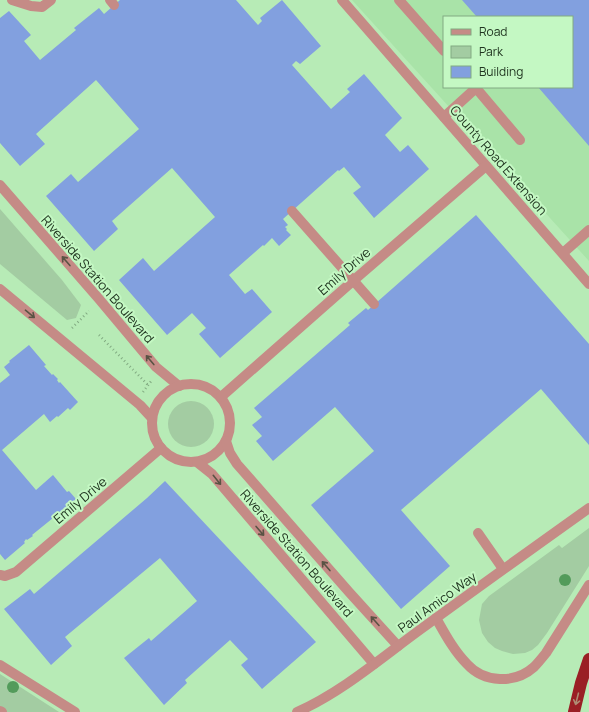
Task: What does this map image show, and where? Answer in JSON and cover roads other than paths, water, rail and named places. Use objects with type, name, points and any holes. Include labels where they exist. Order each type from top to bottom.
[{"type":"highway","points":[[574,712],[589,658]]},
{"type":"street","points":[[12,0],[26,5],[42,8],[51,0]]},
{"type":"street","name":"County Road Extension","points":[[342,0],[589,284]]},
{"type":"street","points":[[399,0],[443,50]]},
{"type":"street","points":[[444,116],[474,88]]},
{"type":"street","points":[[476,88],[520,140]]},
{"type":"street","name":"Emily Drive","points":[[220,397],[486,166]]},
{"type":"street","name":"Riverside Station Boulevard","points":[[0,185],[99,298],[156,367],[179,386]]},
{"type":"street","points":[[292,210],[374,304]]},
{"type":"street","points":[[563,253],[589,230]]},
{"type":"street","points":[[0,289],[140,405],[152,418]]},
{"type":"street","points":[[194,384],[208,388],[220,397],[229,417],[230,425],[226,441],[221,449],[197,462],[189,462],[174,458],[161,448],[154,434],[152,418],[157,403],[163,396],[179,386],[194,384]]},
{"type":"street","name":"Riverside Station Boulevard","points":[[226,441],[230,453],[237,464],[398,646]]},
{"type":"street","name":"Emily Drive","points":[[0,575],[5,576],[16,572],[161,448]]},
{"type":"street","name":"Riverside Station Boulevard","points":[[197,462],[212,474],[374,664]]},
{"type":"street","name":"Paul Amico Way","points":[[297,712],[326,697],[374,664],[589,508]]},
{"type":"street","points":[[478,533],[503,569]]},
{"type":"street","points":[[436,618],[451,644],[467,665],[486,677],[504,680],[527,672],[540,660],[589,585]]},
{"type":"street","points":[[1,667],[75,712]]}]
